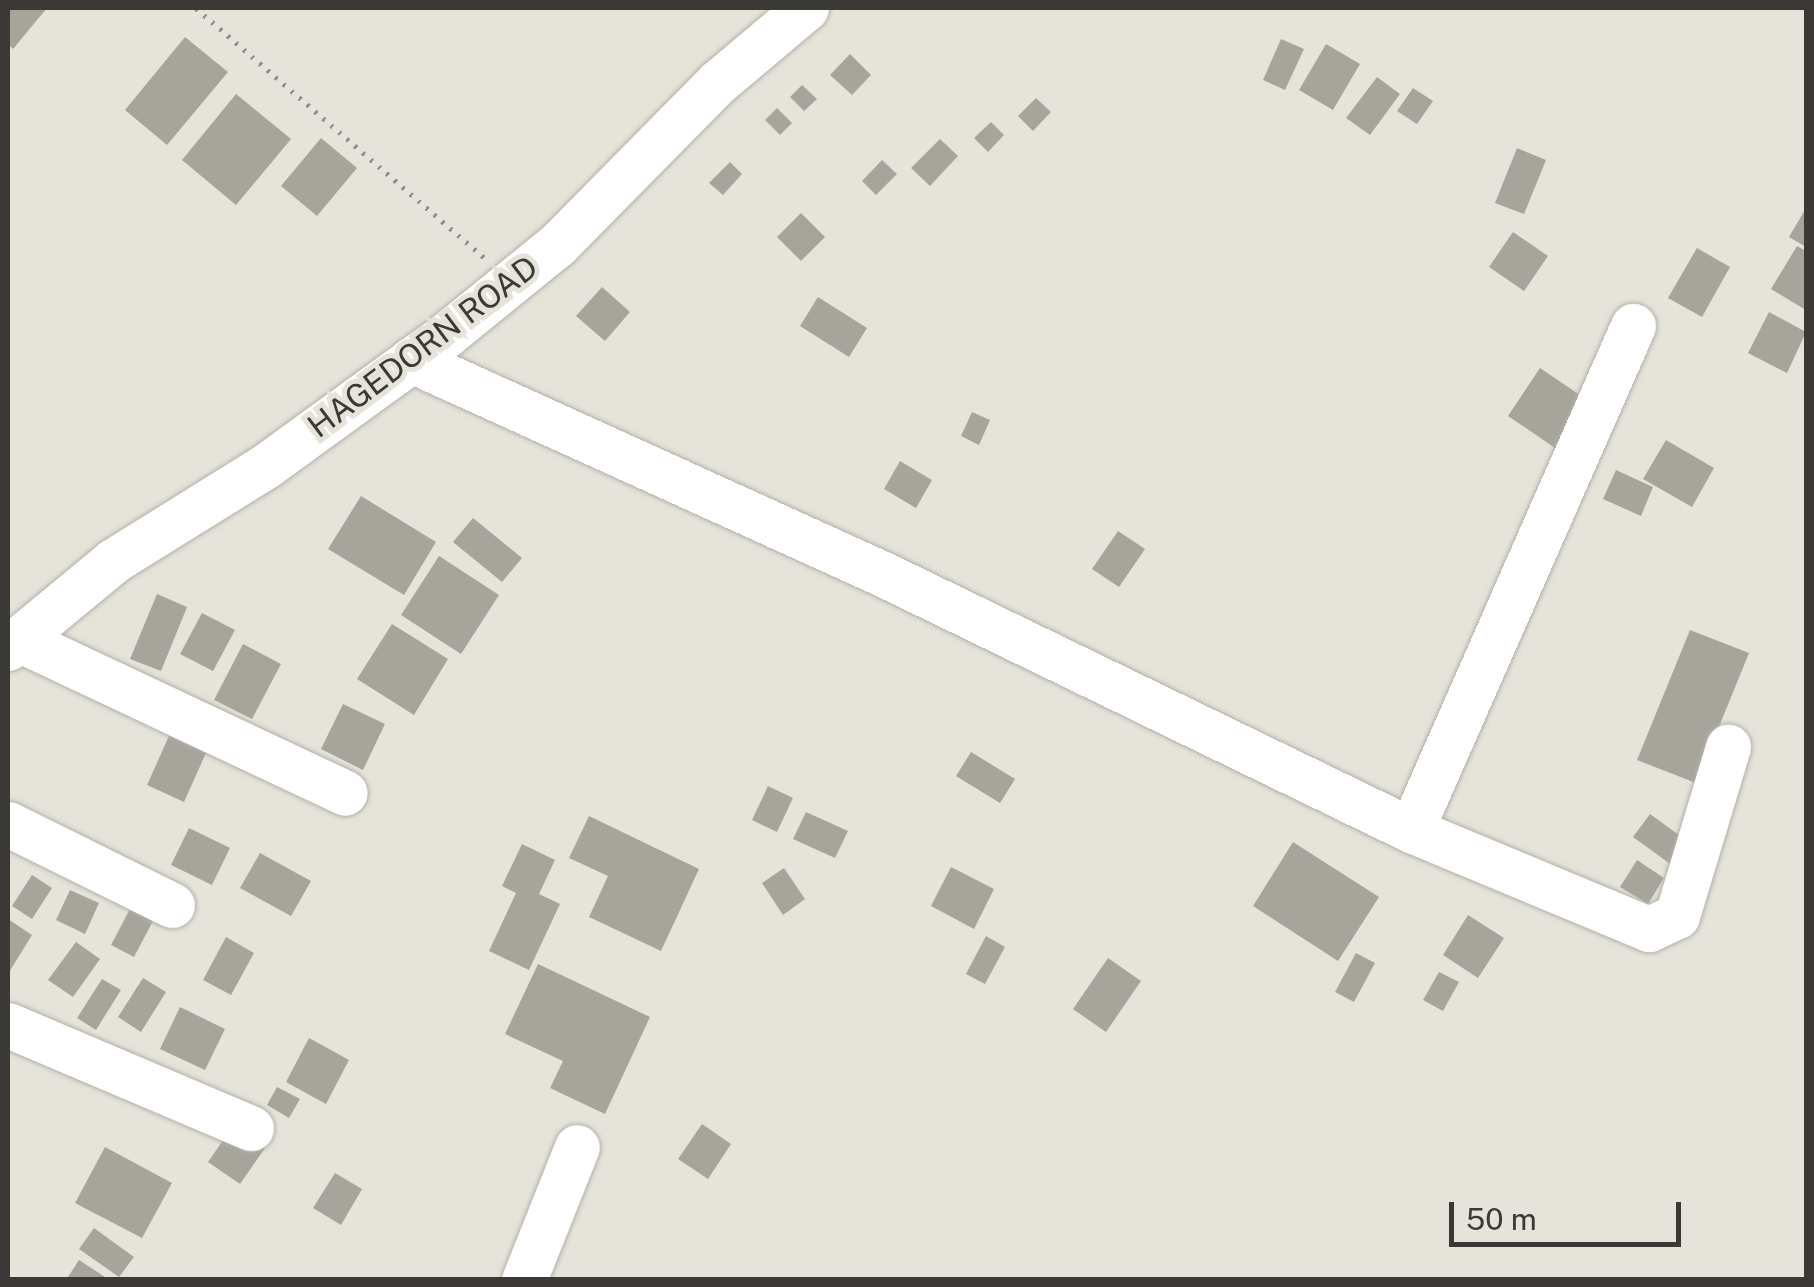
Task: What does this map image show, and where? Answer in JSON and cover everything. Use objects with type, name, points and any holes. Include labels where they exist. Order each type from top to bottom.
[{"type":"street","name":"HAGEDORN ROAD","points":[[13,643],[113,561],[267,465],[557,246],[718,82],[806,8]]},
{"type":"street","points":[[1412,830],[1633,326]]},
{"type":"street","points":[[411,360],[883,574],[1412,830],[1658,930],[1677,916],[1728,748]]},
{"type":"street","points":[[13,643],[345,792]]},
{"type":"street","points":[[8,824],[172,906]]},
{"type":"street","points":[[8,1025],[250,1128]]},
{"type":"street","points":[[524,1280],[576,1148]]},
{"type":"path","points":[[196,8],[498,269],[492,295]]},
{"type":"building","points":[[8,8],[47,8],[13,49],[8,44]]},
{"type":"building","points":[[185,37],[228,72],[167,145],[125,110]]},
{"type":"building","points":[[1281,39],[1304,49],[1285,90],[1263,80]]},
{"type":"building","points":[[1326,44],[1360,64],[1333,110],[1299,90]]},
{"type":"building","points":[[850,54],[871,75],[852,95],[830,75]]},
{"type":"building","points":[[1377,77],[1400,94],[1370,135],[1346,118]]},
{"type":"building","points":[[802,85],[817,99],[804,111],[790,97]]},
{"type":"building","points":[[1413,88],[1433,101],[1417,124],[1397,111]]},
{"type":"building","points":[[236,94],[291,139],[236,205],[182,160]]},
{"type":"building","points":[[1036,98],[1051,112],[1033,131],[1018,116]]},
{"type":"building","points":[[777,108],[792,123],[780,135],[765,120]]},
{"type":"building","points":[[991,122],[1004,135],[988,152],[974,138]]},
{"type":"building","points":[[321,138],[357,168],[317,216],[281,186]]},
{"type":"building","points":[[940,139],[958,156],[930,186],[911,168]]},
{"type":"building","points":[[1517,148],[1546,160],[1524,214],[1495,203]]},
{"type":"building","points":[[882,160],[897,174],[876,195],[862,181]]},
{"type":"building","points":[[730,162],[742,174],[723,195],[709,183]]},
{"type":"building","points":[[1806,208],[1806,247],[1789,237]]},
{"type":"building","points":[[801,213],[825,237],[801,261],[777,237]]},
{"type":"building","points":[[1513,232],[1548,256],[1524,291],[1489,267]]},
{"type":"building","points":[[1797,246],[1806,251],[1806,310],[1771,289]]},
{"type":"building","points":[[1697,248],[1730,267],[1702,317],[1668,298]]},
{"type":"building","points":[[602,287],[630,312],[605,341],[576,316]]},
{"type":"building","points":[[818,297],[867,328],[849,357],[800,326]]},
{"type":"building","points":[[1769,312],[1806,332],[1787,373],[1748,353]]},
{"type":"building","points":[[1540,368],[1593,404],[1561,452],[1508,416]]},
{"type":"building","points":[[972,412],[990,420],[979,445],[961,436]]},
{"type":"building","points":[[1666,440],[1714,468],[1692,507],[1643,479]]},
{"type":"building","points":[[900,461],[932,480],[916,508],[884,489]]},
{"type":"building","points":[[1616,470],[1653,487],[1641,516],[1603,499]]},
{"type":"building","points":[[361,496],[436,542],[404,595],[328,549]]},
{"type":"building","points":[[473,518],[522,558],[502,582],[453,542]]},
{"type":"building","points":[[1118,531],[1145,549],[1119,587],[1092,569]]},
{"type":"building","points":[[439,556],[499,595],[461,654],[401,615]]},
{"type":"building","points":[[157,594],[187,607],[161,671],[130,659]]},
{"type":"building","points":[[202,613],[235,630],[213,671],[180,654]]},
{"type":"building","points":[[392,624],[448,659],[414,715],[357,679]]},
{"type":"building","points":[[1690,630],[1749,653],[1696,783],[1637,760]]},
{"type":"building","points":[[243,644],[281,664],[252,719],[214,700]]},
{"type":"building","points":[[343,704],[385,724],[363,770],[321,749]]},
{"type":"building","points":[[169,736],[206,753],[184,802],[147,785]]},
{"type":"building","points":[[971,752],[1015,779],[1000,803],[956,776]]},
{"type":"building","points":[[768,786],[793,798],[777,832],[752,820]]},
{"type":"building","points":[[806,812],[848,831],[835,858],[793,839]]},
{"type":"building","points":[[1650,814],[1697,848],[1680,871],[1633,837]]},
{"type":"building","points":[[589,816],[699,869],[661,951],[589,917],[608,876],[569,858]]},
{"type":"building","points":[[189,828],[230,848],[212,885],[171,865]]},
{"type":"building","points":[[1293,842],[1379,897],[1338,961],[1253,906]]},
{"type":"building","points":[[522,844],[555,860],[539,894],[560,904],[529,970],[489,951],[516,893],[502,886]]},
{"type":"building","points":[[260,853],[311,881],[291,916],[240,888]]},
{"type":"building","points":[[1637,860],[1664,878],[1648,904],[1620,887]]},
{"type":"building","points":[[951,867],[994,889],[974,929],[931,906]]},
{"type":"building","points":[[784,868],[805,899],[783,915],[762,883]]},
{"type":"building","points":[[32,875],[52,888],[32,919],[12,906]]},
{"type":"building","points":[[70,890],[99,903],[85,934],[56,920]]},
{"type":"building","points":[[130,909],[153,921],[134,957],[111,945]]},
{"type":"building","points":[[1468,915],[1504,938],[1478,978],[1443,955]]},
{"type":"building","points":[[8,919],[32,935],[8,974]]},
{"type":"building","points":[[986,936],[1005,947],[985,984],[966,974]]},
{"type":"building","points":[[226,937],[254,953],[231,995],[203,980]]},
{"type":"building","points":[[76,942],[100,959],[73,997],[48,980]]},
{"type":"building","points":[[1356,953],[1375,963],[1354,1002],[1335,992]]},
{"type":"building","points":[[1108,958],[1141,981],[1106,1032],[1073,1009]]},
{"type":"building","points":[[538,964],[650,1017],[605,1114],[550,1088],[563,1061],[505,1034]]},
{"type":"building","points":[[1439,972],[1459,982],[1443,1011],[1423,1000]]},
{"type":"building","points":[[143,978],[166,992],[141,1032],[118,1017]]},
{"type":"building","points":[[102,979],[121,990],[96,1030],[77,1018]]},
{"type":"building","points":[[180,1007],[225,1029],[205,1070],[160,1049]]},
{"type":"building","points":[[309,1038],[349,1060],[326,1104],[286,1082]]},
{"type":"building","points":[[277,1087],[300,1099],[289,1118],[267,1105]]},
{"type":"building","points":[[702,1124],[731,1144],[708,1179],[678,1159]]},
{"type":"building","points":[[233,1126],[265,1148],[240,1184],[208,1162]]},
{"type":"building","points":[[105,1147],[172,1183],[142,1238],[75,1203]]},
{"type":"building","points":[[335,1173],[362,1189],[341,1225],[313,1208]]},
{"type":"building","points":[[94,1228],[134,1257],[119,1277],[79,1249]]},
{"type":"building","points":[[79,1260],[108,1279],[68,1277]]}]
